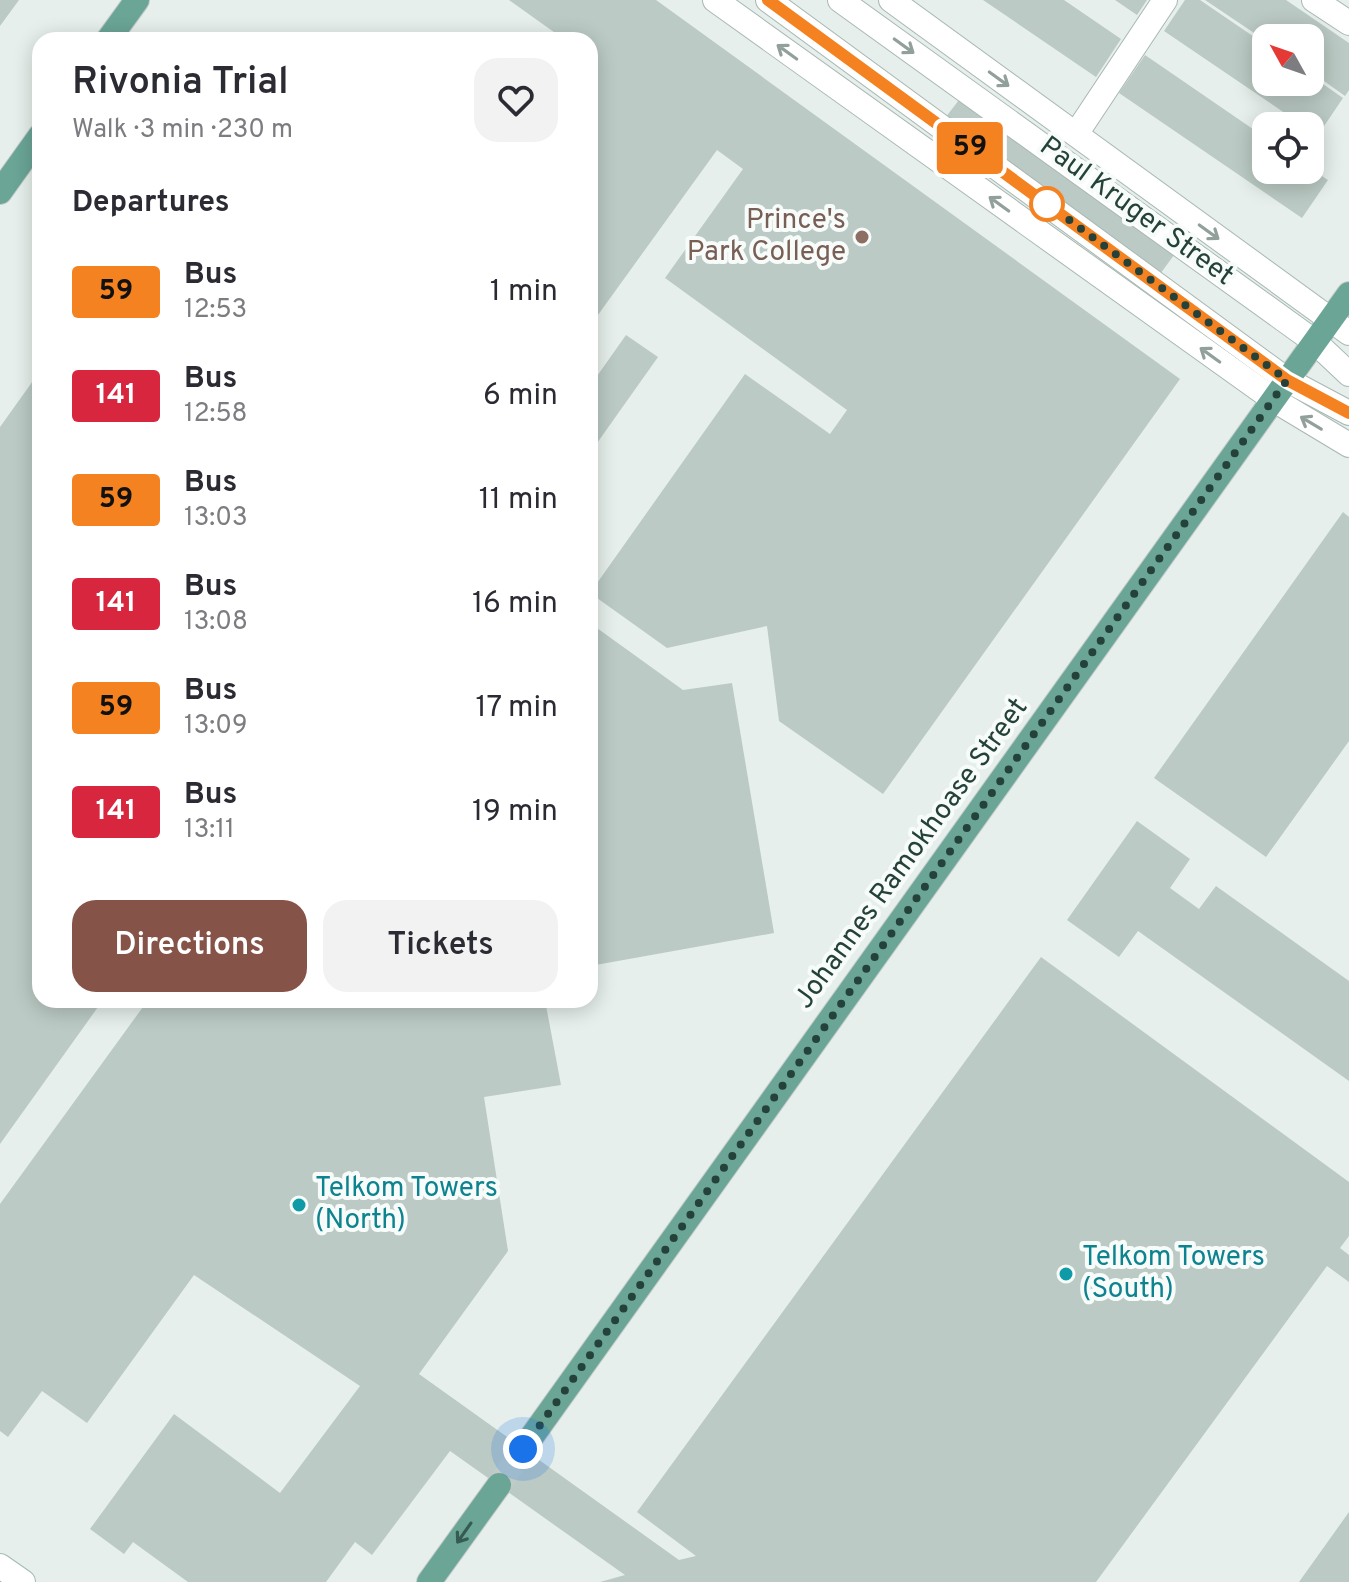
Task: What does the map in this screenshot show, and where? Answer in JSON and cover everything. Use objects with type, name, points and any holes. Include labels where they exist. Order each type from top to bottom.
[{"type":"main road","points":[[114,32],[137,0]]},
{"type":"main road","points":[[0,192],[32,147]]},
{"type":"main road","name":"Johannes Ramokhoase Street","points":[[523,1449],[1280,390],[1315,342],[1340,326],[1349,294]]},
{"type":"main road","points":[[429,1582],[499,1485]]},
{"type":"street","name":"Paul Kruger Street","points":[[715,0],[1280,390],[1349,413]]},
{"type":"street","name":"Paul Kruger Street","points":[[768,0],[1349,445]]},
{"type":"street","name":"Paul Kruger Street","points":[[840,0],[1315,342],[1349,374]]},
{"type":"street","name":"Paul Kruger Street","points":[[891,0],[1340,326]]},
{"type":"street","points":[[1076,134],[1165,0]]},
{"type":"street","points":[[1314,0],[1349,23]]},
{"type":"street","points":[[0,1566],[23,1582]]},
{"type":"building","points":[[0,0],[19,0],[0,26]]},
{"type":"building","points":[[509,0],[656,0],[1180,379],[883,794],[779,721],[767,626],[667,648],[598,599],[598,582],[745,374],[830,434],[847,410],[665,278],[743,169],[717,150],[598,315],[598,32],[554,32]]},
{"type":"building","points":[[983,0],[1064,0],[1121,39],[1096,77]]},
{"type":"building","points":[[1115,0],[1147,0],[1137,15]]},
{"type":"building","points":[[1185,0],[1200,0],[1252,35],[1252,91],[1164,31]]},
{"type":"building","points":[[1205,0],[1286,0],[1321,24],[1252,24],[1252,32]]},
{"type":"building","points":[[1324,26],[1349,43],[1349,90],[1345,96],[1324,81]]},
{"type":"building","points":[[1145,55],[1252,128],[1252,184],[1119,93]]},
{"type":"building","points":[[1324,85],[1343,98],[1324,126],[1324,112],[1283,112],[1260,96],[1324,96]]},
{"type":"building","points":[[962,96],[1174,255],[1155,281],[942,122]]},
{"type":"building","points":[[1324,177],[1328,180],[1302,218],[1252,184],[1324,184]]},
{"type":"building","points":[[626,335],[658,357],[598,442],[598,375]]},
{"type":"building","points":[[32,382],[32,1008],[97,1008],[0,1144],[0,427]]},
{"type":"building","points":[[1343,512],[1349,517],[1349,741],[1266,857],[1154,778]]},
{"type":"building","points":[[598,629],[683,690],[732,683],[774,933],[598,965]]},
{"type":"building","points":[[1137,821],[1190,859],[1170,888],[1199,909],[1216,886],[1349,981],[1349,1081],[1138,931],[1119,957],[1067,920]]},
{"type":"building","points":[[1041,957],[1349,1182],[1349,1236],[1340,1248],[1349,1255],[1349,1282],[1327,1266],[1096,1582],[600,1582],[625,1575],[450,1451],[372,1555],[355,1542],[326,1582],[188,1582],[133,1542],[124,1554],[90,1529],[174,1414],[280,1493],[360,1386],[194,1275],[87,1423],[42,1391],[8,1437],[0,1431],[0,1204],[142,1008],[547,1008],[561,1085],[484,1097],[508,1251],[419,1374],[679,1560],[696,1556],[637,1512]]},
{"type":"building","points":[[1349,1512],[1349,1582],[1299,1582]]},
{"type":"tunnel","points":[[499,1485],[523,1449]]},
{"type":"bus line","name":"59","points":[[768,0],[1287,380],[1349,413]]},
{"type":"place","name":"Prince's Park College","points":[[862,237]]},
{"type":"place","name":"Telkom Towers (North)","points":[[299,1205]]},
{"type":"place","name":"Telkom Towers (South)","points":[[1066,1274]]},
{"type":"route","points":[[523,1449],[1287,380],[1042,200],[1047,204]]}]
